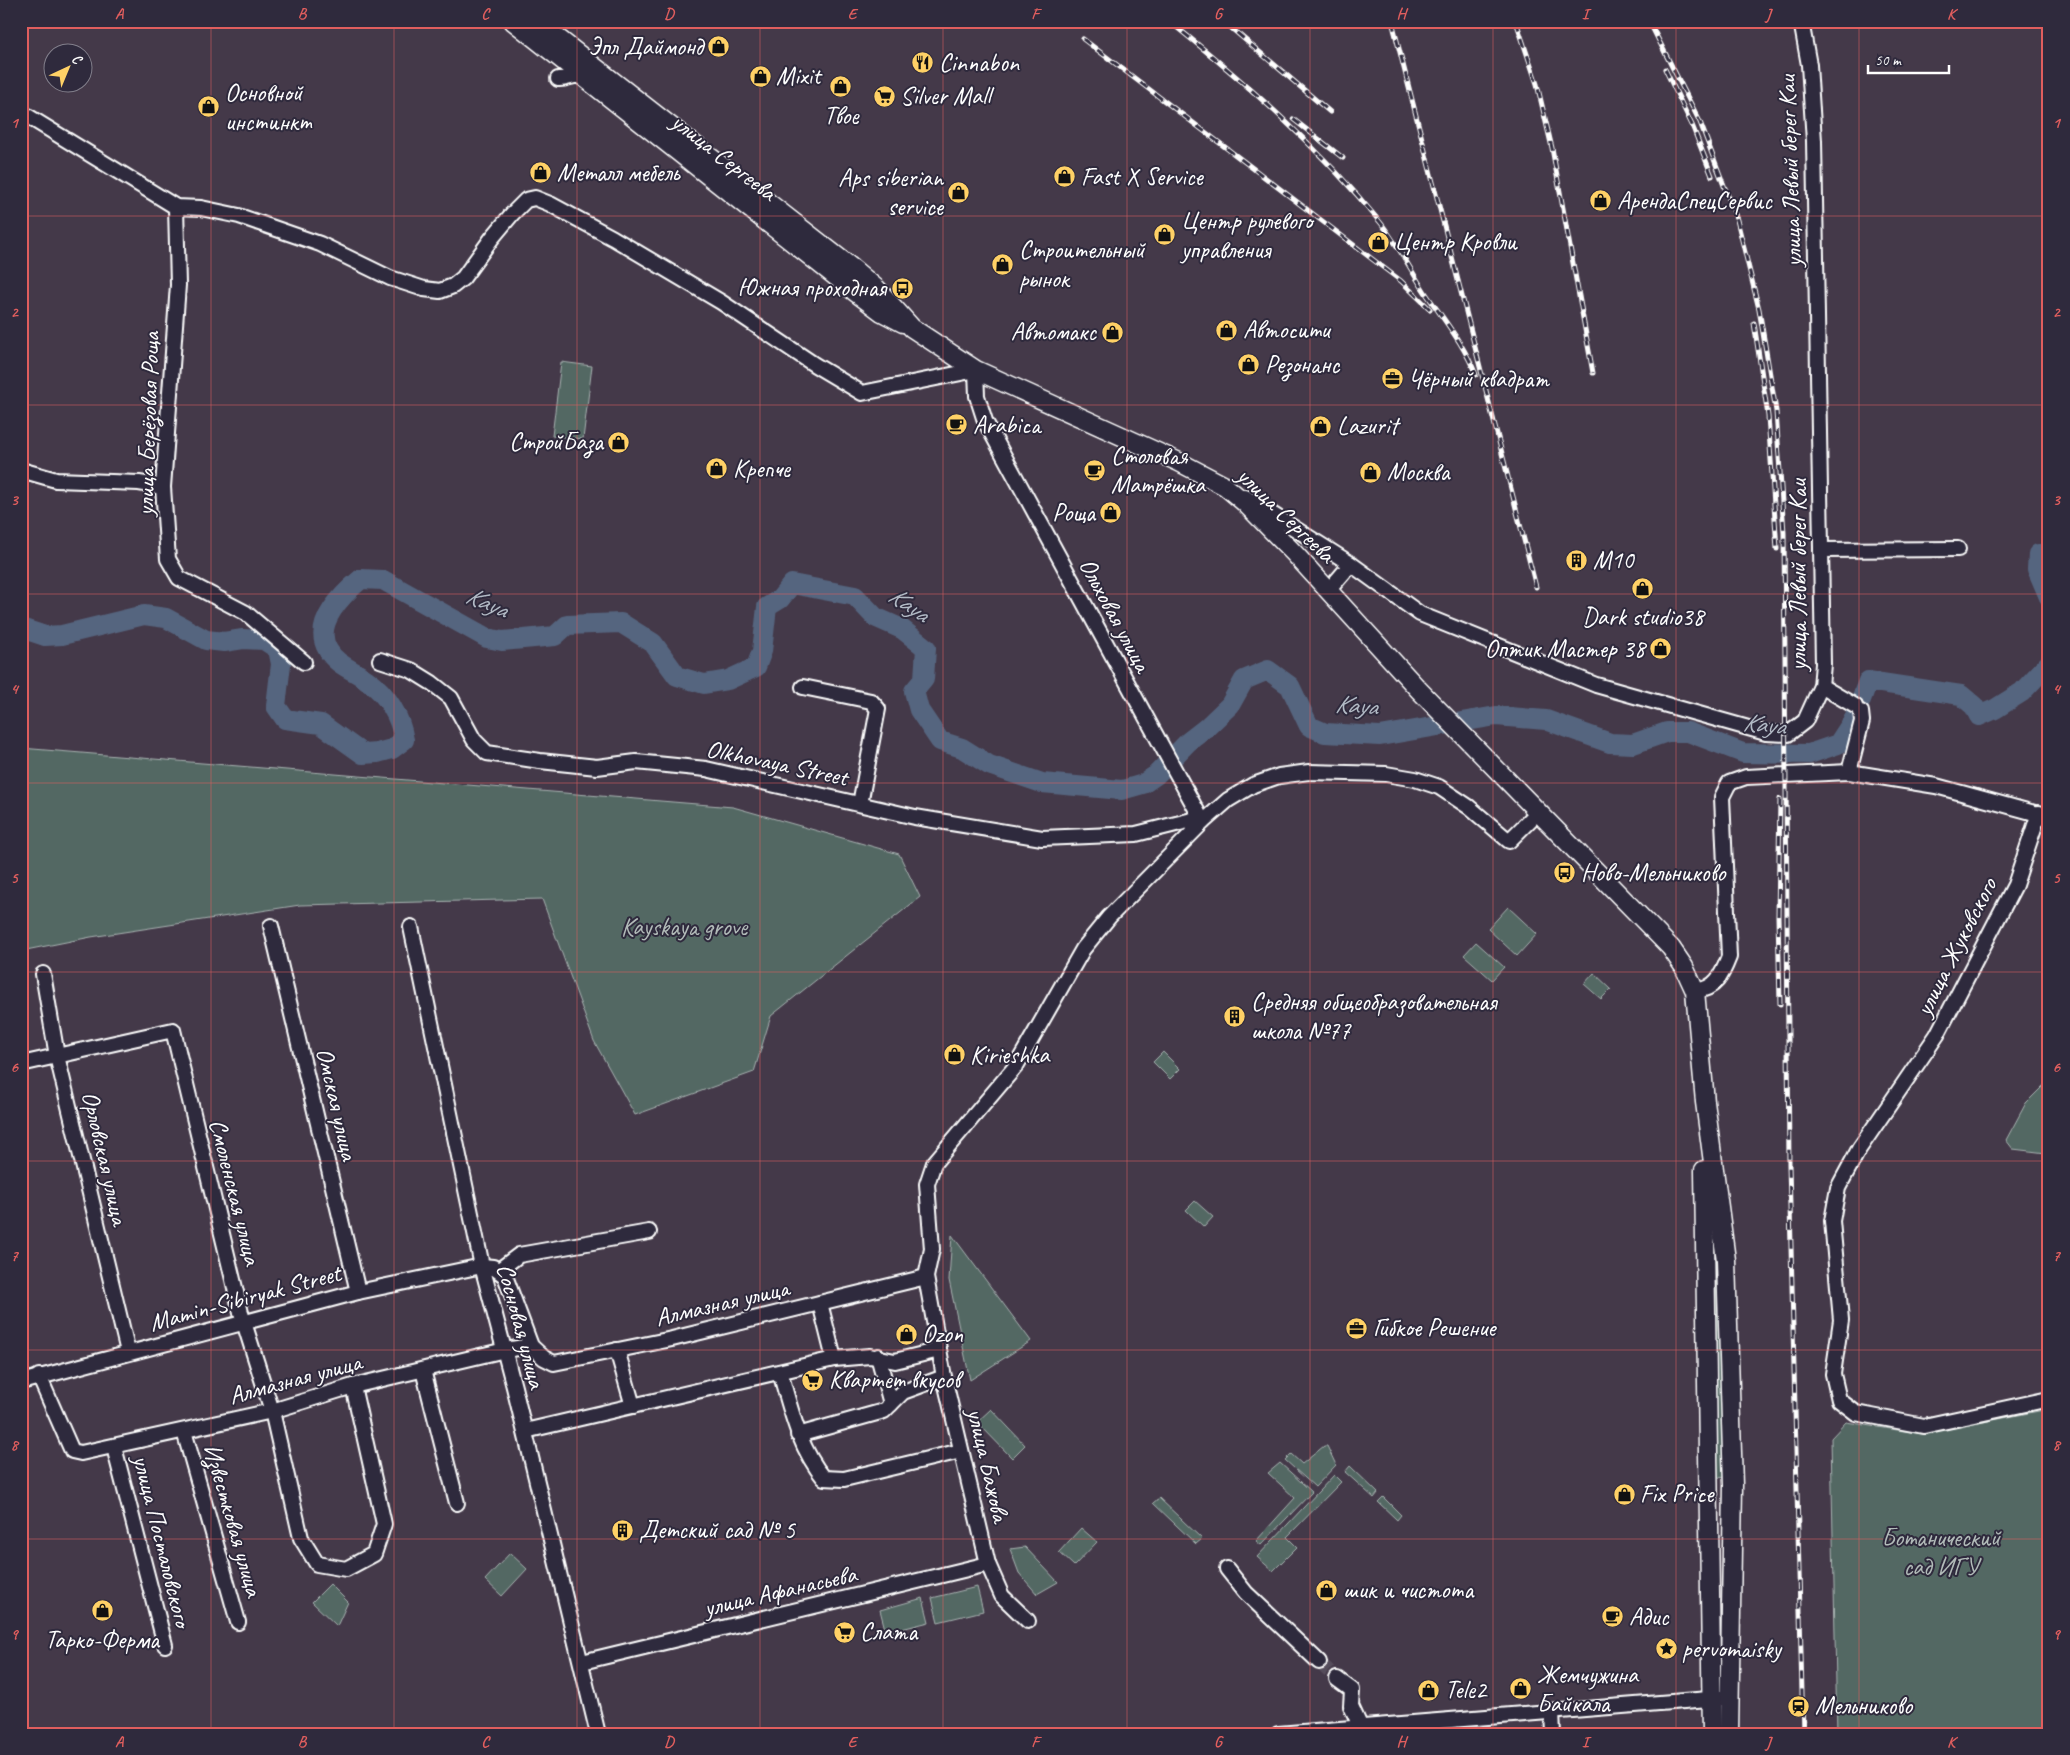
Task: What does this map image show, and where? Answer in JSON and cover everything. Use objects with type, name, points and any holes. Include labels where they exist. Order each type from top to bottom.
[{"type":"main road","name":"улица Сергеева","points":[[513,21],[854,291],[893,319],[908,324]]},
{"type":"main road","name":"улица Сергеева","points":[[536,21],[852,268],[877,289],[908,324],[976,370],[1186,466],[1225,486],[1264,522],[1419,690],[1672,948],[1684,967],[1695,991],[1705,1102]]},
{"type":"main road","points":[[1705,1102],[1704,1254],[1708,1474],[1720,1698],[1729,1734]]},
{"type":"main road","points":[[1705,1102],[1726,1260],[1732,1478],[1720,1698],[1712,1734]]},
{"type":"main road","points":[[1704,1254],[1712,1247],[1720,1248],[1726,1260]]},
{"type":"main road","points":[[1708,1474],[1715,1485],[1721,1489],[1727,1486],[1732,1478]]},
{"type":"street","name":"улица Левый берег Каи","points":[[1225,486],[1251,500],[1351,564],[1420,614],[1596,685],[1729,724],[1766,733],[1788,734],[1806,721],[1821,686],[1823,664],[1814,140],[1809,65],[1800,21]]},
{"type":"street","points":[[558,79],[575,75],[581,76]]},
{"type":"street","points":[[21,112],[176,206],[201,208],[247,219],[320,244],[390,278],[424,289],[440,291],[453,286],[463,278],[512,214],[526,200],[535,198],[550,204],[605,234],[721,302],[862,393],[976,370]]},
{"type":"street","name":"улица Берёзовая Роща","points":[[176,206],[178,285],[163,487],[168,560],[179,578],[246,614],[304,662]]},
{"type":"street","name":"Ольховая улица","points":[[976,370],[977,396],[985,420],[1202,820]]},
{"type":"street","points":[[21,470],[56,480],[139,483],[163,487]]},
{"type":"street","points":[[21,477],[51,483],[142,491],[163,487]]},
{"type":"street","points":[[1821,550],[1958,549]]},
{"type":"street","points":[[1328,591],[1351,564]]},
{"type":"street","name":"Olkhovaya Street","points":[[380,660],[411,670],[451,698],[474,740],[487,752],[540,761],[597,767],[636,762],[706,769],[915,817],[1042,838],[1136,834],[1202,820]]},
{"type":"street","points":[[1821,686],[1857,710],[1849,772]]},
{"type":"street","points":[[803,687],[871,701],[878,709],[860,804]]},
{"type":"street","points":[[926,1277],[932,1249],[927,1184],[934,1163],[1016,1066],[1087,943],[1109,917],[1202,820],[1228,800],[1254,785],[1279,776],[1309,772],[1386,774],[1415,779],[1439,787],[1510,841],[1538,812]]},
{"type":"street","name":"улица Жуковского","points":[[1695,991],[1705,990],[1716,984],[1729,957],[1722,797],[1729,783],[1746,777],[1849,772],[1936,786],[2044,815],[2015,885],[1936,1035],[1860,1149],[1838,1188],[1832,1221],[1842,1320],[1833,1374],[1839,1400],[1856,1413],[1924,1426],[2049,1399]]},
{"type":"street","name":"Омская улица","points":[[271,926],[358,1292]]},
{"type":"street","name":"Сосновая улица","points":[[411,927],[482,1266],[505,1350],[598,1734]]},
{"type":"street","name":"Орловская улица","points":[[43,974],[57,1056],[128,1352]]},
{"type":"street","name":"Смоленская улица","points":[[57,1056],[173,1030],[243,1322],[272,1411],[301,1538],[317,1564],[346,1569],[374,1554],[384,1524],[353,1386]]},
{"type":"street","points":[[21,1064],[57,1056]]},
{"type":"street","points":[[499,1270],[520,1255],[648,1232]]},
{"type":"street","points":[[482,1266],[499,1270],[505,1276],[531,1346]]},
{"type":"street","name":"Mamin-Sibiryak Street","points":[[21,1382],[358,1292],[482,1266]]},
{"type":"street","name":"Алмазная улица","points":[[39,1376],[72,1451],[81,1453],[272,1411],[353,1386],[505,1350],[531,1346],[544,1358],[554,1363],[672,1339],[926,1277]]},
{"type":"street","name":"улица Бажова","points":[[926,1277],[944,1377],[988,1564],[1002,1596],[1028,1621]]},
{"type":"street","points":[[820,1303],[834,1359]]},
{"type":"street","points":[[617,1350],[633,1406]]},
{"type":"street","points":[[525,1431],[834,1359],[878,1356],[895,1361],[939,1350]]},
{"type":"street","points":[[878,1356],[891,1404]]},
{"type":"street","points":[[423,1370],[457,1503]]},
{"type":"street","points":[[780,1372],[798,1434],[812,1464],[824,1478],[844,1479],[961,1451]]},
{"type":"street","points":[[798,1434],[884,1411],[903,1392],[944,1377]]},
{"type":"street","name":"Известковая улица","points":[[184,1431],[238,1622]]},
{"type":"street","name":"улица Посталовского","points":[[114,1447],[165,1645]]},
{"type":"street","name":"улица Афанасьева","points":[[582,1662],[988,1564]]},
{"type":"street","points":[[1227,1569],[1246,1593],[1319,1662]]},
{"type":"street","points":[[1337,1679],[1354,1688],[1352,1706],[1361,1728]]},
{"type":"street","points":[[1278,1734],[1720,1698]]},
{"type":"street","points":[[1552,1712],[1553,1734]]},
{"type":"green space","points":[[561,362],[592,366],[583,439],[552,436]]},
{"type":"green space","name":"Kayskaya grove","points":[[21,748],[733,807],[899,854],[920,897],[771,1016],[754,1072],[635,1115],[594,1041],[542,899],[300,905],[91,937],[21,951]]},
{"type":"green space","points":[[1508,907],[1537,934],[1517,956],[1488,929]]},
{"type":"green space","points":[[1476,942],[1504,967],[1492,980],[1464,955]]},
{"type":"green space","points":[[1594,973],[1611,989],[1601,999],[1584,984]]},
{"type":"green space","points":[[1163,1052],[1180,1069],[1170,1079],[1153,1062]]},
{"type":"green space","points":[[2049,1080],[2049,1151],[2046,1153],[2013,1149],[2006,1140],[2026,1103]]},
{"type":"green space","points":[[1195,1201],[1213,1217],[1204,1227],[1186,1210]]},
{"type":"green space","points":[[952,1235],[1031,1341],[970,1380],[949,1280]]},
{"type":"green space","points":[[1716,1256],[1722,1352],[1726,1478],[1718,1477],[1710,1258]]},
{"type":"green space","points":[[991,1409],[1025,1445],[1012,1458],[977,1422]]},
{"type":"green space","name":"Ботанический сад ИГУ","points":[[2049,1409],[2049,1734],[1837,1734],[1831,1438],[1846,1422],[1923,1434]]},
{"type":"green space","points":[[1324,1446],[1327,1446],[1336,1465],[1315,1487],[1285,1460],[1291,1454],[1302,1464]]},
{"type":"green space","points":[[1280,1463],[1312,1492],[1261,1545],[1256,1541],[1295,1498],[1268,1473]]},
{"type":"green space","points":[[1350,1466],[1378,1493],[1374,1498],[1345,1472]]},
{"type":"green space","points":[[1334,1475],[1341,1482],[1287,1537],[1297,1547],[1273,1571],[1257,1557]]},
{"type":"green space","points":[[1383,1497],[1401,1515],[1397,1520],[1378,1502]]},
{"type":"green space","points":[[1159,1498],[1202,1539],[1196,1544],[1153,1503]]},
{"type":"green space","points":[[1081,1528],[1097,1542],[1074,1566],[1059,1552]]},
{"type":"green space","points":[[1025,1547],[1058,1582],[1037,1594],[1019,1573],[1010,1549]]},
{"type":"green space","points":[[510,1553],[527,1569],[502,1596],[485,1580]]},
{"type":"green space","points":[[330,1584],[348,1602],[337,1626],[312,1602]]},
{"type":"green space","points":[[977,1587],[983,1611],[938,1622],[932,1598]]},
{"type":"green space","points":[[923,1598],[929,1622],[886,1633],[880,1610]]},
{"type":"waterway","name":"Kaya","points":[[2049,554],[2038,554],[2037,569],[2049,597]]},
{"type":"waterway","name":"Kaya","points":[[21,628],[45,636],[62,635],[144,615],[166,618],[206,640],[224,642],[243,639],[264,640],[278,649],[281,664],[276,706],[285,719],[321,724],[363,754],[392,749],[404,740],[396,714],[381,692],[367,680],[336,660],[331,655],[324,640],[324,630],[332,610],[338,601],[361,579],[383,580],[487,638],[502,641],[555,636],[567,625],[621,623],[653,643],[677,676],[704,684],[728,680],[756,667],[762,651],[767,607],[780,599],[792,584],[855,596],[875,617],[902,629],[926,648],[924,679],[914,691],[919,710],[940,741],[962,748],[989,765],[1042,783],[1122,790],[1143,784],[1156,775],[1188,742],[1230,705],[1244,680],[1268,670],[1290,686],[1309,726],[1325,733],[1380,736],[1496,716],[1546,720],[1610,743],[1633,744],[1667,732],[1688,732],[1743,753],[1809,754],[1838,744],[1853,721],[1868,681],[1961,695],[1974,706],[1979,716],[1995,709],[2022,692],[2049,663]]},
{"type":"tunnel","points":[[1319,1662],[1337,1679]]},
{"type":"railway","points":[[1169,21],[1253,91],[1306,141],[1356,194],[1392,239],[1459,342],[1476,375]]},
{"type":"railway","points":[[1223,21],[1330,112]]},
{"type":"railway","points":[[1392,21],[1536,587]]},
{"type":"railway","points":[[1516,21],[1537,84],[1552,148],[1593,373]]},
{"type":"railway","points":[[1649,21],[1700,122],[1737,220],[1759,309],[1776,411],[1784,533],[1789,1165],[1803,1734]]},
{"type":"railway","points":[[1083,39],[1401,281],[1430,309]]},
{"type":"railway","points":[[1665,69],[1692,125],[1712,176]]},
{"type":"railway","points":[[1293,119],[1343,158]]},
{"type":"railway","points":[[1754,323],[1768,416],[1777,549]]},
{"type":"railway","points":[[1780,799],[1778,916],[1780,1004]]},
{"type":"place","name":"Эпл Даймонд","points":[[719,47]]},
{"type":"place","name":"Cinnabon","points":[[923,63]]},
{"type":"place","name":"Mixit","points":[[760,76]]},
{"type":"place","name":"Твое","points":[[841,87]]},
{"type":"place","name":"Silver Mаll","points":[[884,96]]},
{"type":"place","name":"Основной инстинкт","points":[[209,107]]},
{"type":"place","name":"Металл мебель","points":[[541,173]]},
{"type":"place","name":"Fast X Service","points":[[1065,177]]},
{"type":"place","name":"Aps siberian service","points":[[959,192]]},
{"type":"place","name":"АрендаСпецСервис","points":[[1601,201]]},
{"type":"place","name":"Центр рулевого управления","points":[[1165,235]]},
{"type":"place","name":"Центр Кровли","points":[[1378,242]]},
{"type":"place","name":"Строительный рынок","points":[[1003,264]]},
{"type":"place","name":"Южная проходная","points":[[902,288]]},
{"type":"place","name":"Автосити","points":[[1227,330]]},
{"type":"place","name":"Автомакс","points":[[1112,332]]},
{"type":"place","name":"Резонанс","points":[[1249,365]]},
{"type":"place","name":"Чёрный квадрат","points":[[1392,379]]},
{"type":"place","name":"Arabica","points":[[957,425]]},
{"type":"place","name":"Lazurit","points":[[1321,426]]},
{"type":"place","name":"СтройБаза","points":[[619,442]]},
{"type":"place","name":"Крепче","points":[[717,469]]},
{"type":"place","name":"Столовая Матрёшка","points":[[1095,470]]},
{"type":"place","name":"Москва","points":[[1371,472]]},
{"type":"place","name":"Роща","points":[[1111,513]]},
{"type":"place","name":"M10","points":[[1577,560]]},
{"type":"place","name":"Dark studio38","points":[[1643,588]]},
{"type":"place","name":"Оптик Мастер 38","points":[[1661,649]]},
{"type":"place","name":"Ново-Мельниково","points":[[1565,873]]},
{"type":"place","name":"Средняя общеобразовательная школа №77","points":[[1235,1016]]},
{"type":"place","name":"Kirieshka","points":[[954,1055]]},
{"type":"place","name":"Гибкое Решение","points":[[1357,1328]]},
{"type":"place","name":"Ozon","points":[[906,1334]]},
{"type":"place","name":"Квартет вкусов","points":[[813,1380]]},
{"type":"place","name":"Fix Price","points":[[1624,1494]]},
{"type":"place","name":"Детский сад № 5","points":[[623,1530]]},
{"type":"place","name":"шик и чистота","points":[[1327,1590]]},
{"type":"place","name":"Тарко-Ферма","points":[[102,1611]]},
{"type":"place","name":"Адис","points":[[1613,1617]]},
{"type":"place","name":"Слата","points":[[844,1632]]},
{"type":"place","name":"pervomaisky","points":[[1666,1649]]},
{"type":"place","name":"Жемчужина Байкала","points":[[1521,1689]]},
{"type":"place","name":"Tele2","points":[[1429,1690]]},
{"type":"place","name":"Мельниково","points":[[1799,1706]]}]
